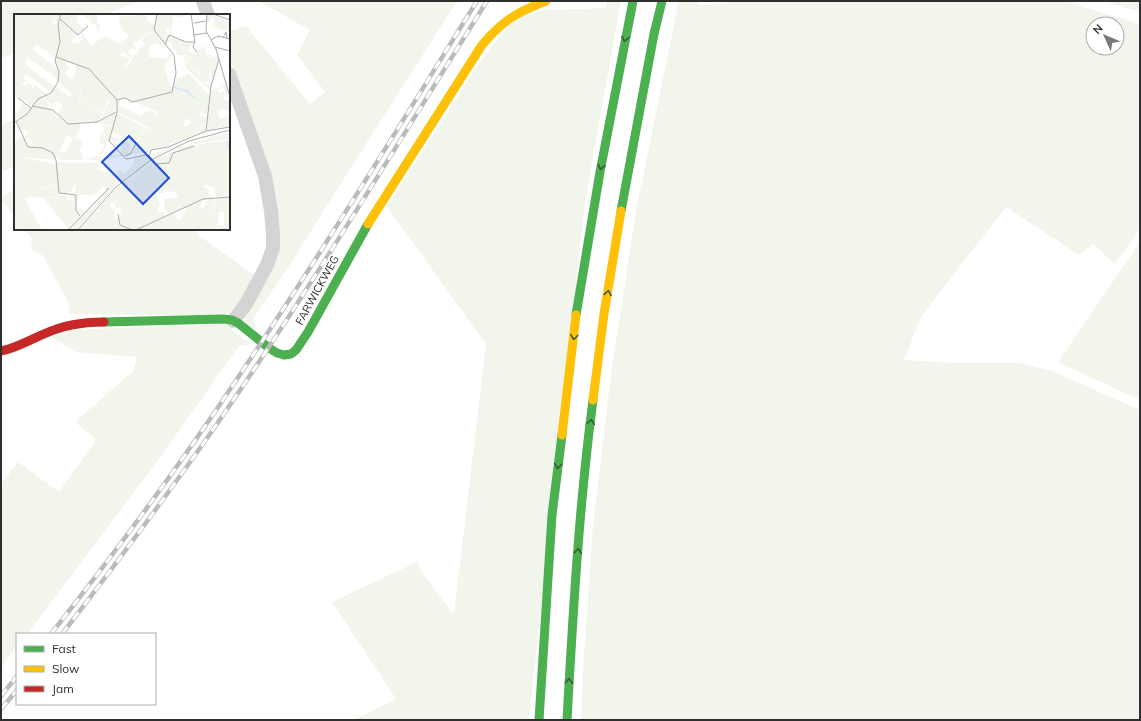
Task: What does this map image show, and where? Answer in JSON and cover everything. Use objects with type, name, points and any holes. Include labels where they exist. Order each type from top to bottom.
[{"type":"main road","name":"FARWICKWEG","points":[[233,321],[261,342],[282,354],[291,354],[296,350],[340,271],[376,211],[482,45],[510,16],[526,8],[546,1]]},
{"type":"main road","points":[[539,720],[552,515],[576,316],[602,164],[633,1]]},
{"type":"main road","points":[[567,720],[574,595],[584,470],[604,314],[654,34],[662,1]]},
{"type":"main road","points":[[1,351],[18,347],[49,331],[70,325],[90,322],[223,319],[233,321]]},
{"type":"street","points":[[203,1],[208,14]]},
{"type":"street","points":[[230,77],[265,176],[271,211],[273,235],[273,248],[267,265],[246,304],[233,321]]},
{"type":"shaded area","points":[[1,1],[138,1],[107,14],[14,14],[14,53],[1,59]]},
{"type":"shaded area","points":[[258,1],[457,1],[289,266],[253,319],[257,330],[245,325],[245,313],[266,275],[275,215],[273,181],[230,59],[230,31],[246,26],[310,104],[325,92],[297,55],[310,30]]},
{"type":"shaded area","points":[[607,1],[621,1],[585,201],[529,720],[354,720],[396,699],[332,602],[417,562],[423,574],[453,614],[486,344],[387,207],[478,65],[513,19],[545,10],[606,8]]},
{"type":"shaded area","points":[[679,1],[698,1],[697,5],[713,5],[738,1],[1064,1],[1114,16],[1085,16],[1085,56],[1125,56],[1125,19],[1140,24],[1140,229],[1115,264],[1093,244],[1079,255],[1006,207],[920,319],[904,360],[958,363],[1020,363],[1052,371],[1140,410],[1140,720],[581,720],[593,525],[611,375],[636,210]]},
{"type":"shaded area","points":[[1102,1],[1140,1],[1140,12]]},
{"type":"shaded area","points":[[14,119],[14,166],[1,173],[1,125]]},
{"type":"shaded area","points":[[14,190],[14,216],[1,200],[1,197]]},
{"type":"shaded area","points":[[25,230],[195,230],[197,234],[258,278],[236,311],[217,316],[70,314],[68,301],[42,255],[31,249],[32,239]]},
{"type":"shaded area","points":[[1140,242],[1140,400],[1059,362]]},
{"type":"shaded area","points":[[224,324],[250,343],[245,346],[239,346],[156,463],[28,633],[16,633],[16,648],[1,667],[1,484],[18,462],[59,492],[96,440],[75,422],[133,371],[137,357],[76,352],[41,331]]},
{"type":"railway","points":[[52,633],[150,504],[220,404],[332,233],[477,1]]},
{"type":"railway","points":[[63,633],[156,510],[246,381],[351,219],[487,1]]},
{"type":"railway","points":[[1,696],[16,677]]},
{"type":"railway","points":[[1,709],[16,691]]},
{"type":"traffic: fast","points":[[576,315],[600,172],[633,1]]},
{"type":"traffic: fast","points":[[621,211],[654,34],[662,1]]},
{"type":"traffic: fast","points":[[104,322],[232,320],[277,353],[284,355],[291,354],[296,350],[308,332],[368,224]]},
{"type":"traffic: fast","points":[[567,720],[580,520],[593,400]]},
{"type":"traffic: fast","points":[[539,720],[552,515],[562,435]]},
{"type":"traffic: slow","points":[[368,224],[482,45],[503,23],[518,13],[546,1]]},
{"type":"traffic: slow","points":[[593,400],[604,314],[621,211]]},
{"type":"traffic: slow","points":[[562,435],[576,315]]},
{"type":"traffic: jam","points":[[1,351],[66,326],[81,323],[104,322]]}]
